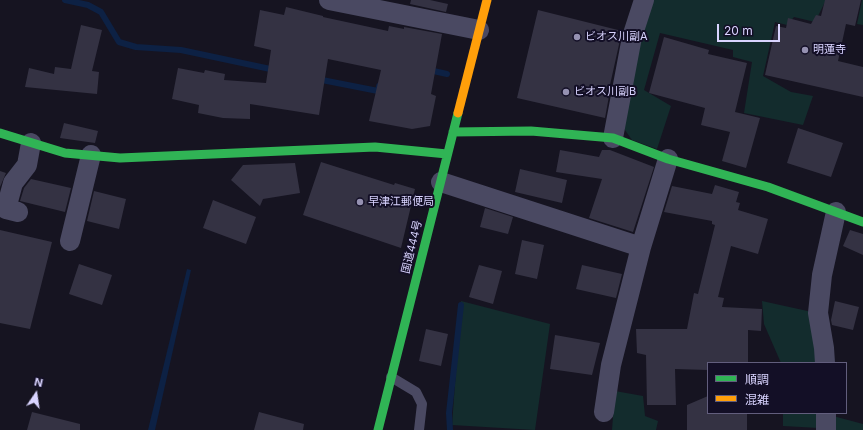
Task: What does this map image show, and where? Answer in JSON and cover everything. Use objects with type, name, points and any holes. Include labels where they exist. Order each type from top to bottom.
[{"type":"main road","name":"国道444号","points":[[378,430],[487,0]]},
{"type":"main road","points":[[453,132],[469,134],[531,130],[613,138],[668,159],[768,186],[863,222]]},
{"type":"main road","points":[[0,133],[65,153],[120,158],[375,147],[448,154]]},
{"type":"street","points":[[329,0],[479,30]]},
{"type":"street","points":[[613,138],[632,37],[644,0]]},
{"type":"street","points":[[18,212],[6,209],[13,183],[28,165],[32,143]]},
{"type":"street","points":[[70,241],[91,155]]},
{"type":"street","points":[[604,412],[611,365],[641,247],[668,159]]},
{"type":"street","points":[[440,182],[641,247]]},
{"type":"street","points":[[825,362],[818,313],[822,275],[836,212]]},
{"type":"street","points":[[826,414],[826,430]]},
{"type":"lane","points":[[391,377],[416,392],[422,404],[419,430]]},
{"type":"green space","points":[[651,0],[826,0],[815,22],[794,17],[787,25],[775,22],[763,76],[791,92],[813,96],[803,125],[744,113],[752,62],[733,57],[733,50],[660,33],[644,90],[671,106],[657,149],[632,140],[620,123]]},
{"type":"green space","points":[[863,0],[863,25],[857,24]]},
{"type":"green space","points":[[461,301],[550,324],[535,430],[452,425]]},
{"type":"green space","points":[[762,301],[812,312],[819,362],[781,362],[764,324]]},
{"type":"green space","points":[[615,391],[643,396],[645,416],[658,421],[656,430],[612,430]]},
{"type":"green space","points":[[783,414],[819,414],[819,428],[783,426]]},
{"type":"green space","points":[[833,416],[863,424],[863,430],[832,430]]},
{"type":"water","points":[[187,269],[191,270],[155,430],[148,430]]},
{"type":"building","points":[[411,0],[430,0],[448,4],[446,12],[410,4]]},
{"type":"building","name":"明蓮寺","points":[[825,0],[861,0],[855,26],[846,24],[838,61],[863,67],[863,97],[765,75],[776,26],[786,28],[788,18],[811,24],[816,15],[821,16]]},
{"type":"building","points":[[286,7],[323,17],[388,31],[389,26],[404,29],[404,27],[442,34],[431,94],[436,96],[430,126],[412,129],[369,121],[381,70],[328,59],[319,115],[250,104],[250,119],[223,118],[198,113],[199,105],[172,99],[178,68],[204,73],[205,70],[225,74],[224,80],[266,83],[271,50],[254,46],[260,10],[284,15]]},
{"type":"building","points":[[538,10],[622,31],[610,85],[605,118],[517,98]]},
{"type":"building","points":[[81,25],[102,30],[92,71],[99,72],[97,94],[25,87],[29,68],[54,74],[55,67],[71,69]]},
{"type":"building","points":[[664,37],[709,50],[708,54],[747,63],[735,112],[760,118],[746,168],[722,161],[730,132],[701,125],[705,108],[649,93]]},
{"type":"building","points":[[64,123],[98,131],[95,143],[60,138]]},
{"type":"building","points":[[798,128],[843,143],[831,177],[787,163]]},
{"type":"building","points":[[560,150],[599,157],[602,150],[610,150],[654,167],[633,232],[589,218],[602,179],[556,172]]},
{"type":"building","name":"早津江郵便局","points":[[321,162],[394,185],[395,183],[415,189],[401,248],[303,215]]},
{"type":"building","points":[[295,163],[300,193],[263,199],[260,206],[231,180],[243,165]]},
{"type":"building","points":[[520,169],[567,180],[562,203],[515,192]]},
{"type":"building","points":[[0,171],[6,173],[0,187]]},
{"type":"building","points":[[31,179],[71,188],[65,212],[20,201],[24,188]]},
{"type":"building","points":[[715,185],[739,192],[736,202],[740,203],[738,210],[768,219],[758,254],[731,246],[718,297],[724,298],[722,307],[762,309],[761,331],[748,330],[748,362],[707,362],[707,370],[675,369],[676,405],[647,405],[646,355],[637,353],[636,329],[687,329],[694,293],[698,294],[715,225],[712,224],[712,221],[664,212],[672,186],[712,194]]},
{"type":"building","points":[[94,191],[126,199],[119,229],[87,221]]},
{"type":"building","points":[[213,200],[256,217],[246,244],[203,228]]},
{"type":"building","points":[[485,208],[513,217],[508,234],[480,227]]},
{"type":"building","points":[[0,230],[52,242],[30,329],[0,323]]},
{"type":"building","points":[[850,230],[863,234],[863,255],[843,246]]},
{"type":"building","points":[[522,240],[544,245],[537,279],[515,274]]},
{"type":"building","points":[[79,264],[112,275],[102,305],[69,294]]},
{"type":"building","points":[[479,265],[502,271],[493,304],[469,297]]},
{"type":"building","points":[[582,265],[622,274],[616,298],[576,289]]},
{"type":"building","points":[[835,301],[859,307],[853,330],[832,325],[831,320]]},
{"type":"building","points":[[426,329],[448,334],[441,366],[419,361]]},
{"type":"building","points":[[555,335],[600,343],[592,375],[550,369]]},
{"type":"building","points":[[707,396],[707,414],[747,414],[747,430],[687,430],[687,405]]},
{"type":"building","points":[[32,412],[80,424],[80,430],[27,430]]},
{"type":"building","points":[[259,412],[304,424],[303,430],[254,430]]},
{"type":"waterway","points":[[65,0],[88,5],[101,12],[119,42],[136,47],[181,50],[275,70]]},
{"type":"waterway","points":[[429,70],[447,74]]},
{"type":"waterway","points":[[317,79],[378,91],[379,86]]},
{"type":"waterway","points":[[450,430],[449,413],[461,305]]},
{"type":"traffic: fast","points":[[378,430],[458,113]]},
{"type":"traffic: fast","points":[[453,132],[531,131],[613,138],[668,159],[768,187],[863,222]]},
{"type":"traffic: fast","points":[[0,133],[65,153],[120,158],[375,147],[447,154]]},
{"type":"traffic: slow","points":[[458,113],[487,0]]},
{"type":"place","name":"ビオス川副A","points":[[577,37]]},
{"type":"place","name":"明蓮寺","points":[[805,50]]},
{"type":"place","name":"ビオス川副B","points":[[566,92]]},
{"type":"place","name":"早津江郵便局","points":[[360,202]]}]
